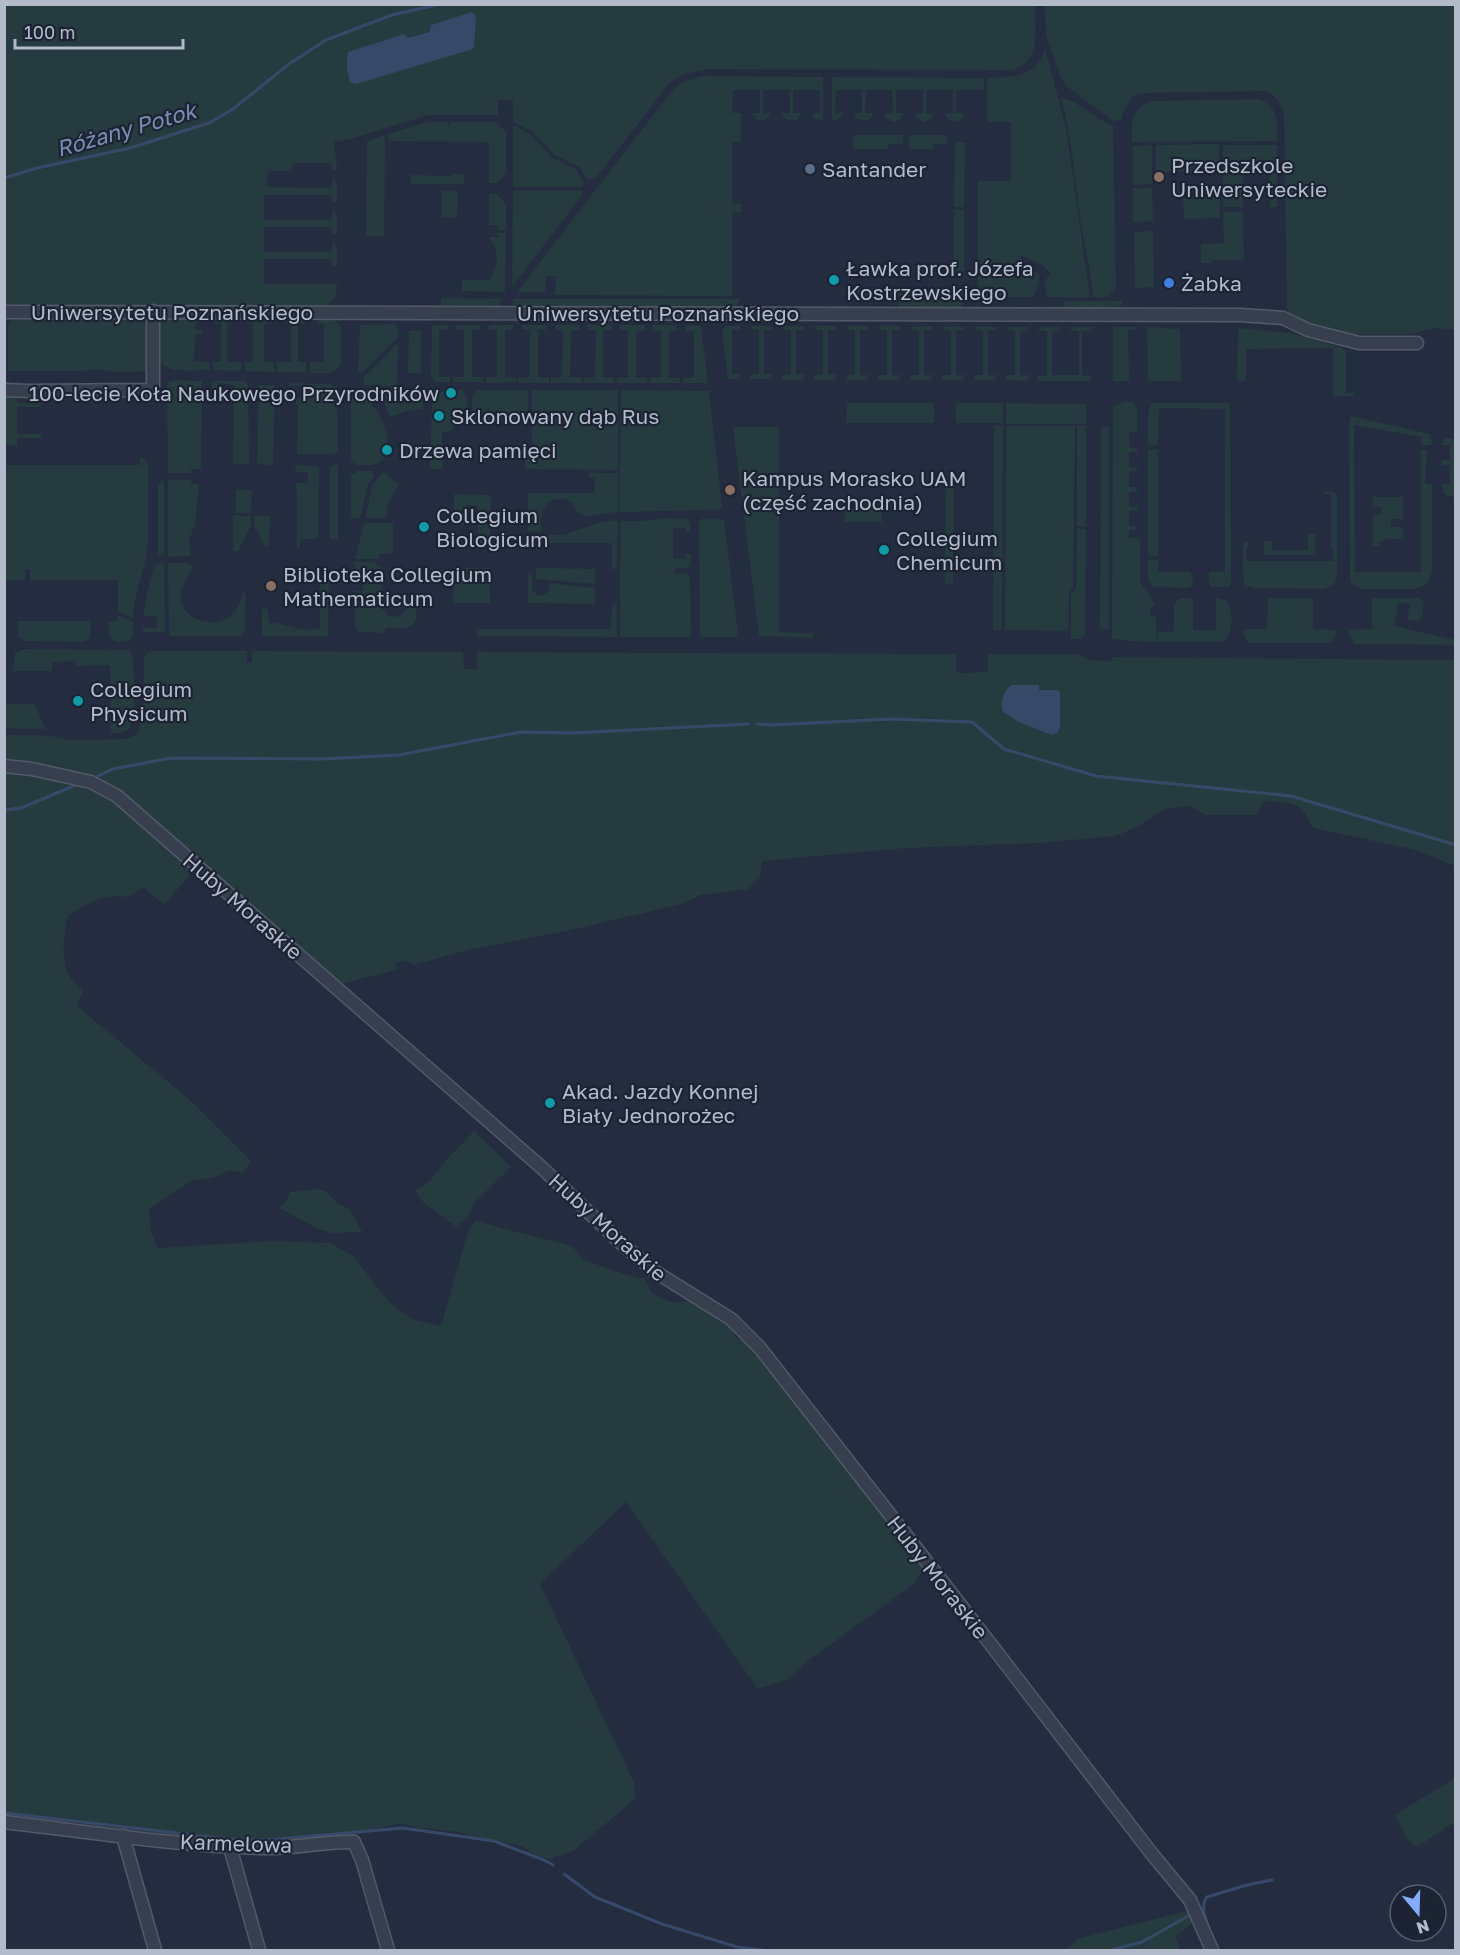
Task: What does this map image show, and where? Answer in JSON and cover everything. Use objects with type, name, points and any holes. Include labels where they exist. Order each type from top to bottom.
[{"type":"street","points":[[4,390],[153,390],[153,311]]},
{"type":"street","name":"Uniwersytetu Poznańskiego","points":[[4,312],[1241,315],[1283,318],[1308,330],[1359,343],[1417,343]]},
{"type":"street","name":"Huby Moraskie","points":[[4,766],[32,769],[91,782],[117,796],[541,1167],[621,1243],[654,1271],[731,1319],[760,1348],[1125,1820],[1190,1900],[1212,1950]]},
{"type":"street","name":"Karmelowa","points":[[4,1822],[230,1846],[273,1848],[354,1842],[362,1860],[388,1950]]},
{"type":"street","points":[[123,1836],[154,1950]]},
{"type":"street","points":[[230,1846],[259,1950]]},
{"type":"green space","points":[[1035,4],[1036,33],[1033,51],[1029,59],[1013,70],[708,69],[684,74],[669,84],[595,179],[588,180],[579,167],[555,155],[532,131],[513,122],[513,100],[498,100],[498,115],[428,115],[351,139],[334,142],[337,169],[332,171],[332,163],[292,163],[292,171],[268,171],[267,187],[332,188],[332,179],[337,182],[337,201],[332,203],[332,195],[264,195],[264,220],[332,220],[332,211],[337,214],[337,233],[332,235],[332,227],[264,227],[264,252],[332,252],[332,243],[337,246],[337,265],[332,267],[332,259],[264,259],[264,284],[337,284],[336,297],[329,303],[329,307],[5,306],[4,5]]},
{"type":"green space","points":[[1045,5],[1455,5],[1455,330],[1437,328],[1408,334],[1339,334],[1294,317],[1287,309],[1284,113],[1278,100],[1267,91],[1145,93],[1134,95],[1124,110],[1121,120],[1113,121],[1066,86],[1061,78],[1046,35]]},
{"type":"green space","points":[[1045,48],[1066,128],[1090,297],[1047,297],[1044,282],[1051,273],[1041,264],[1020,255],[1023,261],[1040,276],[1034,297],[978,297],[978,181],[1011,181],[1011,122],[987,122],[987,78],[1023,74],[1042,58]]},
{"type":"green space","points":[[701,76],[823,77],[823,121],[815,119],[812,113],[820,113],[820,90],[793,90],[793,113],[801,113],[798,119],[791,121],[784,118],[781,113],[790,113],[790,90],[763,90],[763,113],[771,113],[766,119],[758,120],[751,113],[760,113],[760,90],[733,90],[732,113],[741,113],[741,142],[732,142],[732,204],[741,204],[741,212],[732,212],[732,296],[555,295],[556,276],[546,276],[545,292],[517,292],[670,93],[681,83]]},
{"type":"green space","points":[[832,77],[984,78],[984,90],[956,90],[956,113],[965,114],[962,119],[955,122],[948,119],[945,114],[953,113],[953,90],[926,90],[926,113],[934,114],[931,119],[924,122],[914,114],[923,113],[923,90],[896,90],[896,113],[904,113],[901,119],[894,122],[887,119],[884,113],[893,113],[892,90],[866,90],[865,113],[874,113],[870,119],[864,121],[857,119],[854,113],[862,113],[862,90],[836,90],[835,113],[844,113],[838,120],[832,121]]},
{"type":"green space","points":[[1061,98],[1075,103],[1113,125],[1116,289],[1107,297],[1093,297],[1071,147]]},
{"type":"green space","points":[[1260,99],[1274,112],[1277,122],[1277,141],[1132,142],[1132,123],[1136,113],[1144,104],[1151,101]]},
{"type":"green space","points":[[428,122],[447,122],[448,126],[450,122],[495,122],[506,132],[506,173],[497,183],[489,183],[489,142],[388,141],[388,134]]},
{"type":"green space","points":[[513,125],[530,134],[553,158],[577,170],[584,182],[582,187],[513,187]]},
{"type":"green space","points":[[385,135],[384,236],[366,236],[367,141]]},
{"type":"green space","points":[[853,135],[903,135],[903,144],[889,144],[888,149],[853,149]]},
{"type":"green space","points":[[909,135],[947,135],[947,145],[933,144],[933,149],[909,149]]},
{"type":"green space","points":[[955,142],[965,143],[964,207],[954,207]]},
{"type":"green space","points":[[1219,144],[1219,171],[1156,172],[1156,145]]},
{"type":"green space","points":[[1152,145],[1152,184],[1133,185],[1133,146]]},
{"type":"green space","points":[[1223,145],[1277,145],[1277,207],[1270,207],[1269,170],[1243,171],[1243,207],[1223,207]]},
{"type":"green space","points":[[453,174],[464,174],[464,184],[410,184],[411,175],[453,176]]},
{"type":"green space","points":[[1133,188],[1152,188],[1153,221],[1133,222]]},
{"type":"green space","points":[[442,190],[458,191],[457,218],[442,217]]},
{"type":"green space","points":[[513,191],[582,191],[583,194],[512,287]]},
{"type":"green space","points":[[489,194],[497,194],[506,204],[506,230],[498,230],[498,225],[489,225]]},
{"type":"green space","points":[[1220,197],[1220,218],[1184,219],[1183,198]]},
{"type":"green space","points":[[954,210],[964,210],[964,271],[954,271]]},
{"type":"green space","points":[[1223,212],[1243,212],[1244,260],[1211,260],[1211,263],[1201,263],[1201,244],[1224,243]]},
{"type":"green space","points":[[1153,231],[1154,287],[1135,288],[1134,232]]},
{"type":"green space","points":[[498,233],[506,233],[505,292],[462,291],[462,280],[489,280],[497,259],[495,248],[489,237],[498,237]]},
{"type":"green space","points":[[856,288],[964,289],[964,296],[856,296]]},
{"type":"green space","points":[[441,298],[503,299],[496,307],[441,307]]},
{"type":"green space","points":[[513,299],[740,299],[737,305],[731,308],[513,307]]},
{"type":"green space","points":[[899,300],[964,300],[962,306],[956,309],[898,308]]},
{"type":"green space","points":[[1063,301],[1123,301],[1119,307],[1114,309],[1064,309]]},
{"type":"green space","points":[[14,317],[140,317],[147,330],[148,371],[118,372],[94,369],[8,371],[8,325]]},
{"type":"green space","points":[[163,317],[199,318],[203,323],[195,323],[195,330],[203,331],[202,334],[195,335],[194,361],[209,362],[209,370],[175,370],[159,361],[158,322]]},
{"type":"green space","points":[[217,318],[232,318],[235,323],[227,323],[227,362],[242,362],[241,371],[213,370],[213,362],[221,361],[221,324],[213,323]]},
{"type":"green space","points":[[251,318],[267,318],[273,323],[264,324],[264,362],[274,362],[274,372],[245,371],[245,362],[253,362],[253,324],[245,323]]},
{"type":"green space","points":[[288,318],[302,319],[306,323],[298,324],[298,362],[306,362],[306,372],[277,372],[277,362],[291,362],[291,324],[283,323]]},
{"type":"green space","points":[[321,318],[333,318],[341,327],[341,363],[332,372],[310,373],[310,362],[324,362],[324,324],[316,324]]},
{"type":"green space","points":[[395,324],[398,337],[363,372],[360,372],[358,370],[360,325]]},
{"type":"green space","points":[[433,325],[448,325],[448,330],[439,330],[439,377],[450,377],[450,382],[436,381],[431,375]]},
{"type":"green space","points":[[456,325],[480,325],[480,330],[472,330],[472,377],[483,377],[483,382],[453,382],[453,377],[464,377],[464,330],[456,330]]},
{"type":"green space","points":[[489,325],[513,325],[513,330],[505,330],[505,377],[516,378],[516,382],[486,383],[486,377],[497,377],[497,330],[489,330]]},
{"type":"green space","points":[[522,325],[546,325],[546,330],[538,330],[538,377],[549,378],[549,383],[518,383],[518,378],[530,377],[530,330],[522,330]]},
{"type":"green space","points":[[555,325],[579,325],[579,330],[571,331],[570,377],[582,378],[582,383],[551,383],[551,378],[562,377],[563,331],[555,330]]},
{"type":"green space","points":[[588,325],[612,325],[612,330],[603,331],[603,377],[614,378],[614,383],[584,383],[584,378],[595,377],[596,331],[588,330]]},
{"type":"green space","points":[[620,325],[645,325],[645,331],[636,331],[636,377],[647,378],[647,383],[617,383],[617,378],[628,377],[628,331],[620,330]]},
{"type":"green space","points":[[653,325],[677,325],[677,331],[669,331],[669,378],[680,378],[680,383],[650,383],[650,378],[661,377],[661,331],[653,331]]},
{"type":"green space","points":[[686,325],[701,326],[708,383],[683,383],[683,378],[694,378],[694,331],[686,331]]},
{"type":"green space","points":[[725,326],[740,326],[740,329],[732,330],[732,374],[740,374],[740,379],[728,379],[722,330]]},
{"type":"green space","points":[[751,326],[772,326],[772,330],[764,330],[764,374],[772,374],[772,379],[750,379],[751,374],[759,374],[759,330],[751,329]]},
{"type":"green space","points":[[783,326],[804,326],[804,330],[796,330],[796,374],[804,375],[804,380],[782,380],[782,375],[791,374],[791,330],[783,330]]},
{"type":"green space","points":[[815,326],[837,326],[836,330],[828,330],[828,374],[836,375],[836,380],[814,380],[814,375],[823,374],[823,330],[815,330]]},
{"type":"green space","points":[[847,326],[868,326],[868,330],[860,330],[860,375],[868,375],[868,380],[847,380],[847,375],[855,374],[855,330],[847,330]]},
{"type":"green space","points":[[879,326],[900,326],[900,330],[892,330],[892,375],[900,375],[900,380],[878,380],[878,375],[887,375],[887,330],[879,330]]},
{"type":"green space","points":[[932,326],[932,330],[924,330],[924,375],[932,375],[932,380],[910,380],[911,375],[919,375],[919,331],[911,330],[911,327]]},
{"type":"green space","points":[[943,327],[964,327],[964,330],[956,331],[956,375],[964,375],[964,380],[942,380],[942,375],[951,375],[951,331],[943,330]]},
{"type":"green space","points":[[975,327],[996,327],[996,330],[988,331],[988,375],[996,375],[996,380],[974,380],[975,375],[983,375],[983,331],[975,330]]},
{"type":"green space","points":[[1007,327],[1028,327],[1028,331],[1020,331],[1020,375],[1028,375],[1028,381],[1006,380],[1006,375],[1015,375],[1015,331],[1007,330]]},
{"type":"green space","points":[[1039,327],[1060,327],[1060,331],[1052,331],[1052,375],[1079,375],[1079,331],[1071,331],[1071,327],[1091,327],[1091,331],[1082,331],[1082,375],[1091,376],[1091,381],[1038,381],[1038,376],[1047,375],[1047,331],[1039,331]]},
{"type":"green space","points":[[1113,327],[1136,327],[1136,330],[1128,330],[1129,381],[1113,381]]},
{"type":"green space","points":[[1147,327],[1180,329],[1181,381],[1148,381]]},
{"type":"green space","points":[[1238,328],[1290,333],[1340,347],[1346,351],[1346,393],[1354,393],[1354,396],[1333,396],[1333,348],[1246,349],[1246,381],[1237,381]]},
{"type":"green space","points":[[409,331],[421,331],[421,373],[408,373]]},
{"type":"green space","points":[[398,345],[397,384],[392,386],[365,385],[364,377]]},
{"type":"green space","points":[[172,380],[202,381],[201,469],[191,469],[191,473],[168,473],[167,384]]},
{"type":"green space","points":[[212,381],[246,381],[248,385],[249,464],[233,464],[234,385],[218,383],[217,391],[211,391]]},
{"type":"green space","points":[[289,383],[330,384],[337,388],[338,452],[297,454],[298,405],[296,405],[296,397],[309,398],[309,386],[289,386]]},
{"type":"green space","points":[[259,385],[275,386],[273,465],[257,464]]},
{"type":"green space","points":[[445,390],[462,390],[467,396],[467,422],[457,424],[450,431],[442,432],[442,469],[430,469],[432,404],[436,395]]},
{"type":"green space","points":[[477,390],[528,390],[528,422],[472,422],[472,396]]},
{"type":"green space","points":[[532,390],[618,390],[618,470],[525,469],[525,456],[532,447]]},
{"type":"green space","points":[[621,390],[709,391],[722,507],[717,510],[619,512]]},
{"type":"green space","points":[[359,394],[368,400],[382,420],[388,445],[386,455],[379,462],[368,465],[357,464],[351,460],[351,397]]},
{"type":"green space","points":[[381,394],[421,394],[423,409],[406,411],[390,417]]},
{"type":"green space","points":[[17,395],[17,403],[42,403],[41,407],[17,407],[17,434],[41,434],[41,438],[17,438],[17,446],[5,445],[5,397]]},
{"type":"green space","points":[[1126,401],[1134,403],[1137,411],[1137,432],[1129,432],[1129,447],[1137,448],[1137,452],[1129,452],[1129,467],[1137,468],[1137,471],[1129,472],[1129,487],[1137,487],[1137,491],[1129,492],[1129,506],[1137,507],[1137,511],[1129,511],[1129,526],[1137,526],[1137,530],[1129,530],[1129,538],[1137,538],[1140,541],[1140,580],[1155,606],[1150,607],[1150,616],[1156,617],[1157,642],[1112,639],[1113,406]]},
{"type":"green space","points":[[847,403],[934,403],[934,423],[846,423]]},
{"type":"green space","points":[[956,403],[1003,403],[1003,423],[956,423]]},
{"type":"green space","points":[[1006,403],[1086,404],[1086,424],[1006,424]]},
{"type":"green space","points":[[1152,403],[1229,403],[1231,583],[1229,587],[1211,587],[1209,582],[1209,572],[1225,572],[1225,409],[1159,408],[1158,445],[1148,445],[1148,412]]},
{"type":"green space","points":[[1351,416],[1430,434],[1432,445],[1421,445],[1421,437],[1354,425],[1355,572],[1421,572],[1421,450],[1427,450],[1425,484],[1432,484],[1432,570],[1429,581],[1425,585],[1414,589],[1361,589],[1352,584],[1350,580],[1349,423]]},
{"type":"green space","points":[[994,426],[1003,426],[1002,630],[993,630]]},
{"type":"green space","points":[[1006,426],[1075,426],[1073,587],[1069,593],[1068,631],[1005,630]]},
{"type":"green space","points":[[1077,426],[1086,426],[1086,526],[1077,526]]},
{"type":"green space","points":[[733,427],[779,427],[779,632],[813,633],[813,638],[759,636]]},
{"type":"green space","points":[[1101,427],[1109,427],[1109,629],[1100,629]]},
{"type":"green space","points":[[1445,437],[1455,440],[1455,498],[1444,494],[1442,484],[1450,484],[1450,465],[1442,465],[1441,460],[1450,460],[1450,445],[1441,445]]},
{"type":"green space","points":[[1148,450],[1158,450],[1158,556],[1148,556]]},
{"type":"green space","points":[[140,457],[146,460],[148,465],[148,544],[135,599],[133,618],[118,611],[118,580],[30,580],[30,569],[25,570],[25,580],[5,580],[5,465],[140,465]]},
{"type":"green space","points":[[295,465],[318,466],[319,470],[318,537],[300,539],[300,547],[297,550],[297,490],[295,490],[296,483],[308,483],[308,472],[296,472]]},
{"type":"green space","points":[[332,465],[338,465],[338,539],[330,539],[330,469]]},
{"type":"green space","points":[[358,471],[371,471],[374,475],[368,485],[360,518],[353,519],[351,516],[351,475]]},
{"type":"green space","points":[[382,473],[386,473],[399,485],[389,501],[385,518],[365,518],[372,486]]},
{"type":"green space","points":[[589,473],[618,473],[618,512],[585,516],[580,514],[569,501],[557,499],[549,502],[544,508],[541,516],[541,531],[528,531],[528,493],[594,493],[595,477],[589,477]]},
{"type":"green space","points":[[946,478],[954,478],[953,584],[945,585]]},
{"type":"green space","points":[[164,480],[164,556],[158,554],[158,483]]},
{"type":"green space","points":[[168,480],[191,480],[191,484],[199,484],[195,524],[189,540],[191,556],[168,557]]},
{"type":"green space","points":[[236,489],[252,490],[251,513],[236,513]]},
{"type":"green space","points":[[1334,492],[1337,495],[1337,575],[1334,585],[1324,589],[1254,588],[1245,585],[1243,542],[1248,542],[1246,561],[1333,561],[1331,494],[1324,494]]},
{"type":"green space","points":[[454,494],[491,495],[490,543],[478,543],[478,506],[466,505],[466,524],[454,524]]},
{"type":"green space","points":[[1373,497],[1403,497],[1403,519],[1391,519],[1391,527],[1403,527],[1403,539],[1386,539],[1379,541],[1379,546],[1373,546],[1373,515],[1382,514],[1381,507],[1373,507]]},
{"type":"green space","points":[[845,510],[882,510],[882,522],[845,522]]},
{"type":"green space","points":[[233,515],[251,516],[251,526],[238,551],[233,551]]},
{"type":"green space","points":[[254,516],[270,516],[269,546],[265,546],[254,526]]},
{"type":"green space","points":[[703,518],[724,520],[738,633],[735,637],[700,637],[699,522]]},
{"type":"green space","points":[[686,519],[690,522],[691,532],[686,532],[685,528],[673,528],[673,558],[685,559],[686,554],[691,554],[690,566],[675,568],[675,573],[688,574],[690,578],[691,637],[620,637],[620,521]]},
{"type":"green space","points":[[618,520],[617,569],[612,569],[612,543],[534,543],[534,535],[563,535],[602,522]]},
{"type":"green space","points":[[364,523],[393,523],[393,554],[379,554],[379,559],[355,559]]},
{"type":"green space","points":[[1077,529],[1086,529],[1085,635],[1081,639],[1071,639],[1071,594],[1076,588]]},
{"type":"green space","points":[[1308,534],[1315,534],[1315,555],[1264,555],[1264,541],[1271,541],[1272,550],[1308,550]]},
{"type":"green space","points":[[1148,560],[1158,560],[1158,572],[1191,572],[1192,586],[1188,588],[1154,587],[1148,580]]},
{"type":"green space","points":[[355,561],[376,562],[377,567],[381,567],[382,609],[389,616],[396,617],[405,612],[408,604],[416,604],[414,624],[406,628],[385,628],[385,633],[357,631],[355,591],[363,591],[363,575],[355,575]]},
{"type":"green space","points":[[164,563],[165,632],[143,632],[143,628],[157,628],[157,616],[143,616],[155,565]]},
{"type":"green space","points":[[168,563],[193,565],[181,593],[182,604],[187,612],[196,619],[218,622],[229,617],[238,608],[243,593],[245,593],[245,631],[240,636],[171,636],[169,633]]},
{"type":"green space","points":[[536,567],[595,569],[595,584],[536,579]]},
{"type":"green space","points":[[454,568],[490,568],[490,582],[487,584],[490,584],[490,603],[453,603]]},
{"type":"green space","points":[[528,573],[532,573],[532,589],[537,596],[546,594],[549,583],[595,588],[595,604],[528,603]]},
{"type":"green space","points":[[320,575],[329,576],[328,636],[262,636],[262,609],[268,609],[269,623],[307,630],[320,628]]},
{"type":"green space","points":[[1179,598],[1193,598],[1193,630],[1216,630],[1216,598],[1227,601],[1232,622],[1224,642],[1158,642],[1157,633],[1174,631],[1174,606]]},
{"type":"green space","points":[[1268,598],[1313,598],[1313,629],[1337,630],[1335,637],[1331,643],[1249,643],[1244,636],[1243,629],[1267,629]]},
{"type":"green space","points":[[1372,598],[1419,598],[1424,603],[1422,617],[1416,621],[1407,620],[1410,604],[1399,602],[1394,626],[1455,640],[1455,645],[1355,644],[1350,637],[1349,630],[1372,629]]},
{"type":"green space","points":[[612,604],[617,604],[617,637],[477,636],[477,629],[611,629]]},
{"type":"green space","points":[[118,615],[133,622],[133,635],[129,641],[116,642],[110,638],[108,622],[118,621]]},
{"type":"green space","points":[[17,621],[91,621],[90,638],[84,642],[26,641],[19,637]]},
{"type":"green space","points":[[24,649],[129,650],[133,656],[134,694],[132,722],[129,728],[123,732],[111,733],[110,665],[76,666],[76,661],[52,662],[52,671],[13,671],[15,653]]},
{"type":"green space","points":[[153,651],[247,651],[247,663],[252,662],[252,651],[463,652],[464,669],[477,669],[477,652],[956,654],[956,672],[959,673],[988,672],[988,654],[1078,654],[1088,660],[1111,661],[1112,657],[1455,660],[1455,866],[1416,850],[1313,828],[1304,812],[1289,803],[1264,801],[1256,815],[1206,815],[1190,806],[1165,809],[1137,827],[1115,836],[1039,843],[907,848],[762,861],[760,877],[748,889],[700,895],[682,904],[566,931],[467,950],[414,965],[407,961],[395,963],[399,969],[341,984],[269,923],[190,851],[180,855],[194,870],[164,905],[143,887],[131,895],[98,899],[68,916],[64,955],[70,977],[83,991],[77,1006],[191,1101],[251,1161],[243,1173],[229,1170],[213,1178],[193,1180],[149,1209],[151,1230],[157,1248],[274,1241],[331,1243],[353,1256],[390,1303],[414,1320],[441,1326],[468,1231],[475,1221],[572,1246],[584,1260],[645,1279],[651,1292],[669,1302],[699,1302],[722,1313],[737,1339],[758,1345],[922,1556],[922,1571],[915,1583],[809,1660],[787,1680],[758,1689],[626,1502],[540,1584],[634,1782],[635,1799],[573,1851],[549,1859],[521,1846],[402,1823],[363,1832],[342,1840],[294,1839],[263,1842],[161,1835],[5,1812],[4,735],[50,736],[70,740],[127,739],[137,734],[143,718],[144,658],[147,653]]},
{"type":"green space","points":[[5,704],[33,704],[46,729],[5,728]]},
{"type":"green space","points":[[474,1131],[511,1167],[474,1203],[468,1217],[456,1227],[423,1202],[415,1191],[431,1180],[445,1161]]},
{"type":"green space","points":[[316,1189],[325,1191],[338,1204],[350,1210],[362,1232],[332,1233],[319,1229],[279,1208],[286,1201],[290,1192]]},
{"type":"green space","points":[[1455,1778],[1455,1822],[1417,1847],[1406,1838],[1395,1815]]},
{"type":"green space","points":[[1189,1910],[1193,1923],[1175,1937],[1181,1950],[1065,1950],[1078,1939]]},
{"type":"water","points":[[472,12],[476,16],[473,49],[356,84],[351,83],[347,68],[348,52],[404,34],[408,38],[430,32],[431,25]]},
{"type":"water","points":[[1012,685],[1039,685],[1039,690],[1058,690],[1060,692],[1060,728],[1057,733],[1051,735],[1019,722],[1003,712],[1003,697]]},
{"type":"waterway","name":"Różany Potok","points":[[4,178],[37,168],[130,148],[209,123],[233,109],[289,64],[326,40],[392,15],[441,4]]},
{"type":"waterway","points":[[757,724],[891,719],[972,722],[1004,749],[1096,776],[1291,796],[1456,845]]},
{"type":"waterway","points":[[98,776],[113,769],[171,758],[322,759],[399,755],[521,732],[573,733],[748,724]]},
{"type":"waterway","points":[[4,810],[21,808],[76,785]]},
{"type":"waterway","points":[[4,1813],[229,1839],[267,1840],[403,1828],[494,1841],[553,1865]]},
{"type":"waterway","points":[[564,1874],[595,1897],[662,1924],[737,1947],[762,1950]]},
{"type":"waterway","points":[[1210,1932],[1204,1910],[1207,1897],[1272,1880]]},
{"type":"waterway","points":[[1112,1950],[1142,1942],[1190,1915]]},
{"type":"place","name":"Santander","points":[[810,169]]},
{"type":"place","name":"Przedszkole Uniwersyteckie","points":[[1159,177]]},
{"type":"place","name":"Ławka prof. Józefa Kostrzewskiego","points":[[834,280]]},
{"type":"place","name":"Żabka","points":[[1169,283]]},
{"type":"place","name":"100-lecie Koła Naukowego Przyrodników","points":[[451,393]]},
{"type":"place","name":"Sklonowany dąb Rus","points":[[439,416]]},
{"type":"place","name":"Drzewa pamięci","points":[[387,450]]},
{"type":"place","name":"Kampus Morasko UAM (część zachodnia)","points":[[730,490]]},
{"type":"place","name":"Collegium Biologicum","points":[[424,527]]},
{"type":"place","name":"Collegium Chemicum","points":[[884,550]]},
{"type":"place","name":"Biblioteka Collegium Mathematicum","points":[[271,586]]},
{"type":"place","name":"Collegium Physicum","points":[[78,701]]},
{"type":"place","name":"Akad. Jazdy Konnej Biały Jednorożec","points":[[550,1103]]}]
